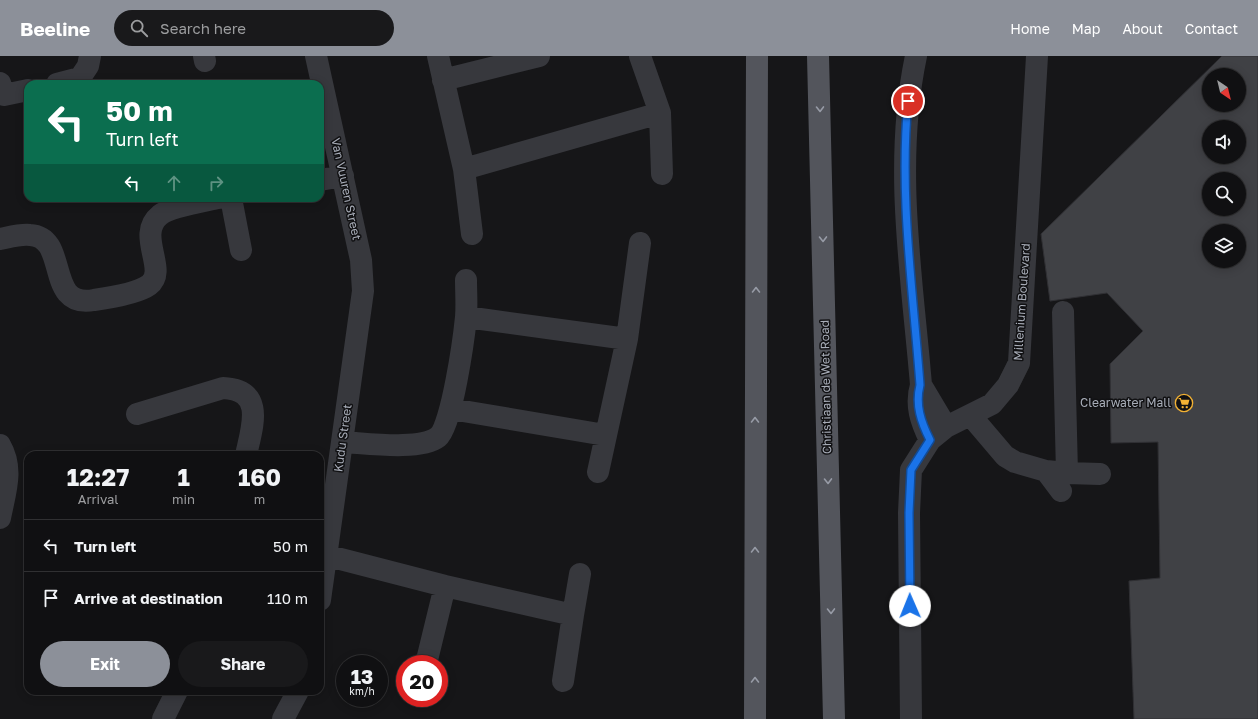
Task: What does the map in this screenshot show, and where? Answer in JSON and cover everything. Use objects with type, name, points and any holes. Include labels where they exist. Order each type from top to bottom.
[{"type":"main road","points":[[755,719],[757,56]]},
{"type":"main road","name":"Christiaan de Wet Road","points":[[818,56],[820,80],[834,719]]},
{"type":"main road","points":[[820,80],[826,56]]},
{"type":"street","points":[[72,80],[80,78],[88,66],[90,56]]},
{"type":"street","name":"Van Vuuren Street","points":[[316,56],[321,80]]},
{"type":"street","points":[[438,56],[464,169],[472,234]]},
{"type":"street","points":[[443,80],[539,56]]},
{"type":"street","points":[[640,56],[660,113],[662,174]]},
{"type":"street","points":[[911,717],[909,513],[911,470],[938,434],[920,385],[904,203],[905,138],[909,88],[916,56]]},
{"type":"street","name":"Millenium Boulevard","points":[[938,434],[992,404],[1008,385],[1019,362],[1037,56]]},
{"type":"street","points":[[1,91],[24,90]]},
{"type":"street","name":"Van Vuuren Street","points":[[324,92],[362,260],[363,275]]},
{"type":"street","points":[[464,169],[660,113]]},
{"type":"street","points":[[324,179],[343,176]]},
{"type":"street","points":[[0,239],[31,234],[42,238],[49,245],[63,287],[70,296],[78,301],[92,301],[143,289],[151,284],[155,276],[155,265],[149,238],[152,226],[160,215],[168,211],[203,202]]},
{"type":"street","points":[[232,202],[242,250]]},
{"type":"street","points":[[598,472],[605,434],[627,340],[640,243]]},
{"type":"street","name":"Kudu Street","points":[[324,564],[358,333],[363,291],[363,275]]},
{"type":"street","points":[[342,442],[419,445],[438,437],[446,426],[451,409],[466,317],[466,280]]},
{"type":"street","points":[[1063,312],[1064,482]]},
{"type":"street","points":[[466,317],[627,340]]},
{"type":"street","points":[[137,414],[223,388],[236,389],[252,404],[254,411],[247,451]]},
{"type":"street","points":[[451,409],[605,434]]},
{"type":"street","points":[[971,416],[1005,456],[1015,462],[1046,471],[1064,482],[1100,474]]},
{"type":"street","points":[[0,445],[6,456],[8,477],[0,518]]},
{"type":"street","points":[[325,555],[445,586],[573,615]]},
{"type":"street","points":[[563,681],[580,574]]},
{"type":"street","points":[[428,655],[445,586]]},
{"type":"street","points":[[163,719],[175,695]]},
{"type":"street","points":[[283,719],[296,695]]},
{"type":"building","name":"Clearwater Mall","points":[[1222,56],[1258,56],[1258,719],[1134,719],[1129,581],[1160,578],[1158,442],[1111,443],[1110,364],[1143,331],[1107,293],[1050,301],[1041,234],[1202,76],[1202,112],[1246,112],[1246,68],[1210,68]]},
{"type":"place","name":"Clearwater Mall","points":[[1184,403]]},
{"type":"route","points":[[908,101],[905,138],[904,203],[913,288],[920,385],[918,393],[918,406],[923,427],[930,440],[911,470],[909,513],[910,606]]}]
